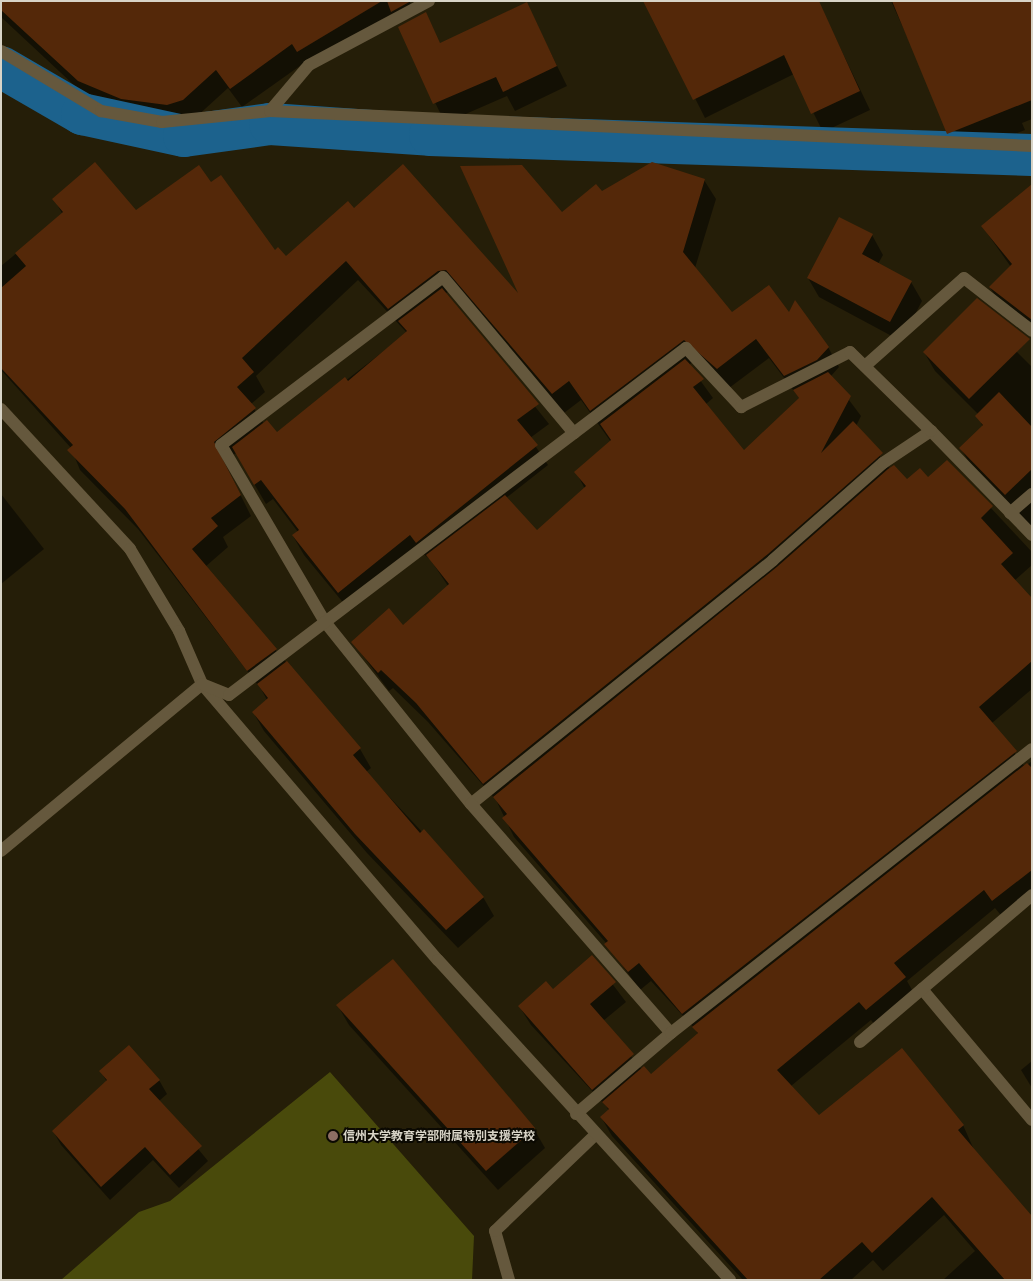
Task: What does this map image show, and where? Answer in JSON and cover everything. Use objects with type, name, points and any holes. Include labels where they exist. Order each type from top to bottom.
[{"type":"street","points":[[270,111],[309,65],[429,1]]},
{"type":"street","points":[[1,51],[101,111],[162,122],[270,111],[1032,146]]},
{"type":"street","points":[[574,433],[443,277],[221,445],[324,622],[471,804],[671,1033]]},
{"type":"street","points":[[865,366],[964,278],[1032,331]]},
{"type":"street","points":[[202,684],[229,695],[686,348],[741,407],[850,352],[931,431],[1032,535]]},
{"type":"street","points":[[1,409],[130,549],[179,631],[202,684],[576,1114],[730,1280]]},
{"type":"street","points":[[471,804],[773,560],[883,464],[931,431]]},
{"type":"street","points":[[1010,513],[1032,494]]},
{"type":"street","points":[[1,851],[202,684]]},
{"type":"street","points":[[576,1114],[671,1033],[1032,749]]},
{"type":"street","points":[[860,1042],[1032,895]]},
{"type":"street","points":[[922,989],[1032,1120]]},
{"type":"street","points":[[510,1280],[495,1231],[595,1135]]},
{"type":"shaded area","points":[[330,1072],[474,1236],[472,1280],[61,1280],[139,1212],[170,1201]]},
{"type":"building","points":[[1,1],[382,1],[297,52],[292,44],[230,89],[216,70],[183,100],[167,105],[121,99],[78,81],[1,10]]},
{"type":"building","points":[[387,1],[411,1],[391,12]]},
{"type":"building","points":[[643,1],[819,1],[860,91],[811,114],[784,55],[693,100]]},
{"type":"building","points":[[892,1],[1032,1],[1032,100],[947,134]]},
{"type":"building","points":[[527,2],[557,66],[503,92],[496,77],[433,104],[398,27],[426,12],[440,43]]},
{"type":"building","points":[[95,162],[136,210],[199,165],[211,182],[221,175],[275,250],[278,247],[286,256],[348,201],[354,208],[403,164],[518,293],[460,166],[522,165],[562,212],[596,184],[602,191],[652,162],[705,179],[683,252],[732,312],[769,285],[789,312],[795,300],[829,347],[817,360],[784,376],[756,339],[717,369],[684,340],[590,411],[569,381],[552,394],[446,270],[438,271],[388,309],[346,261],[242,358],[254,372],[237,387],[256,408],[214,442],[241,495],[211,518],[218,526],[192,549],[277,649],[247,671],[125,509],[67,450],[73,445],[1,368],[1,288],[26,266],[15,253],[63,212],[52,199]]},
{"type":"building","points":[[1032,184],[1032,320],[989,287],[1012,264],[981,226]]},
{"type":"building","points":[[839,217],[873,234],[862,254],[912,281],[890,322],[807,278]]},
{"type":"building","points":[[442,288],[539,404],[517,420],[538,445],[416,543],[410,535],[338,593],[292,535],[299,530],[261,480],[254,485],[232,447],[267,420],[277,432],[345,377],[348,381],[407,331],[398,321]]},
{"type":"building","points":[[977,298],[1030,339],[969,399],[923,352]]},
{"type":"building","points":[[685,359],[704,379],[693,387],[744,450],[799,398],[793,390],[828,372],[851,396],[821,453],[853,421],[883,453],[768,554],[483,784],[416,703],[381,670],[378,673],[351,642],[389,608],[403,625],[449,584],[426,555],[505,495],[537,530],[586,486],[574,472],[611,440],[600,424]]},
{"type":"building","points":[[999,392],[1032,427],[1032,469],[1005,495],[959,448],[983,425],[975,416]]},
{"type":"building","points":[[947,460],[993,506],[981,518],[1013,553],[1001,564],[1032,598],[1032,661],[979,707],[1017,751],[682,1014],[639,963],[628,972],[604,944],[608,941],[502,818],[507,814],[493,797],[778,566],[888,469],[894,465],[907,479],[920,468],[928,477]]},
{"type":"building","points":[[287,661],[361,748],[353,755],[420,833],[424,829],[484,897],[446,930],[355,834],[252,712],[268,698],[257,684]]},
{"type":"building","points":[[1027,763],[1032,768],[1032,870],[992,901],[984,890],[894,963],[906,977],[866,1010],[859,1002],[777,1070],[819,1115],[902,1048],[964,1125],[958,1130],[1032,1216],[1032,1280],[1005,1280],[932,1197],[872,1253],[862,1242],[819,1280],[748,1280],[600,1117],[609,1109],[602,1102],[644,1066],[651,1074],[698,1033],[692,1027]]},
{"type":"building","points":[[592,955],[616,982],[590,1004],[634,1054],[592,1090],[518,1006],[546,981],[553,989]]},
{"type":"building","points":[[393,959],[535,1128],[486,1171],[336,1005]]},
{"type":"building","points":[[129,1045],[160,1080],[149,1089],[202,1146],[170,1175],[145,1147],[101,1187],[52,1131],[107,1080],[99,1071]]},
{"type":"waterway","points":[[1,67],[82,114],[184,136],[270,124],[430,135],[1032,155]]},
{"type":"place","name":"信州大学教育学部附属特別支援学校","points":[[333,1136]]}]
